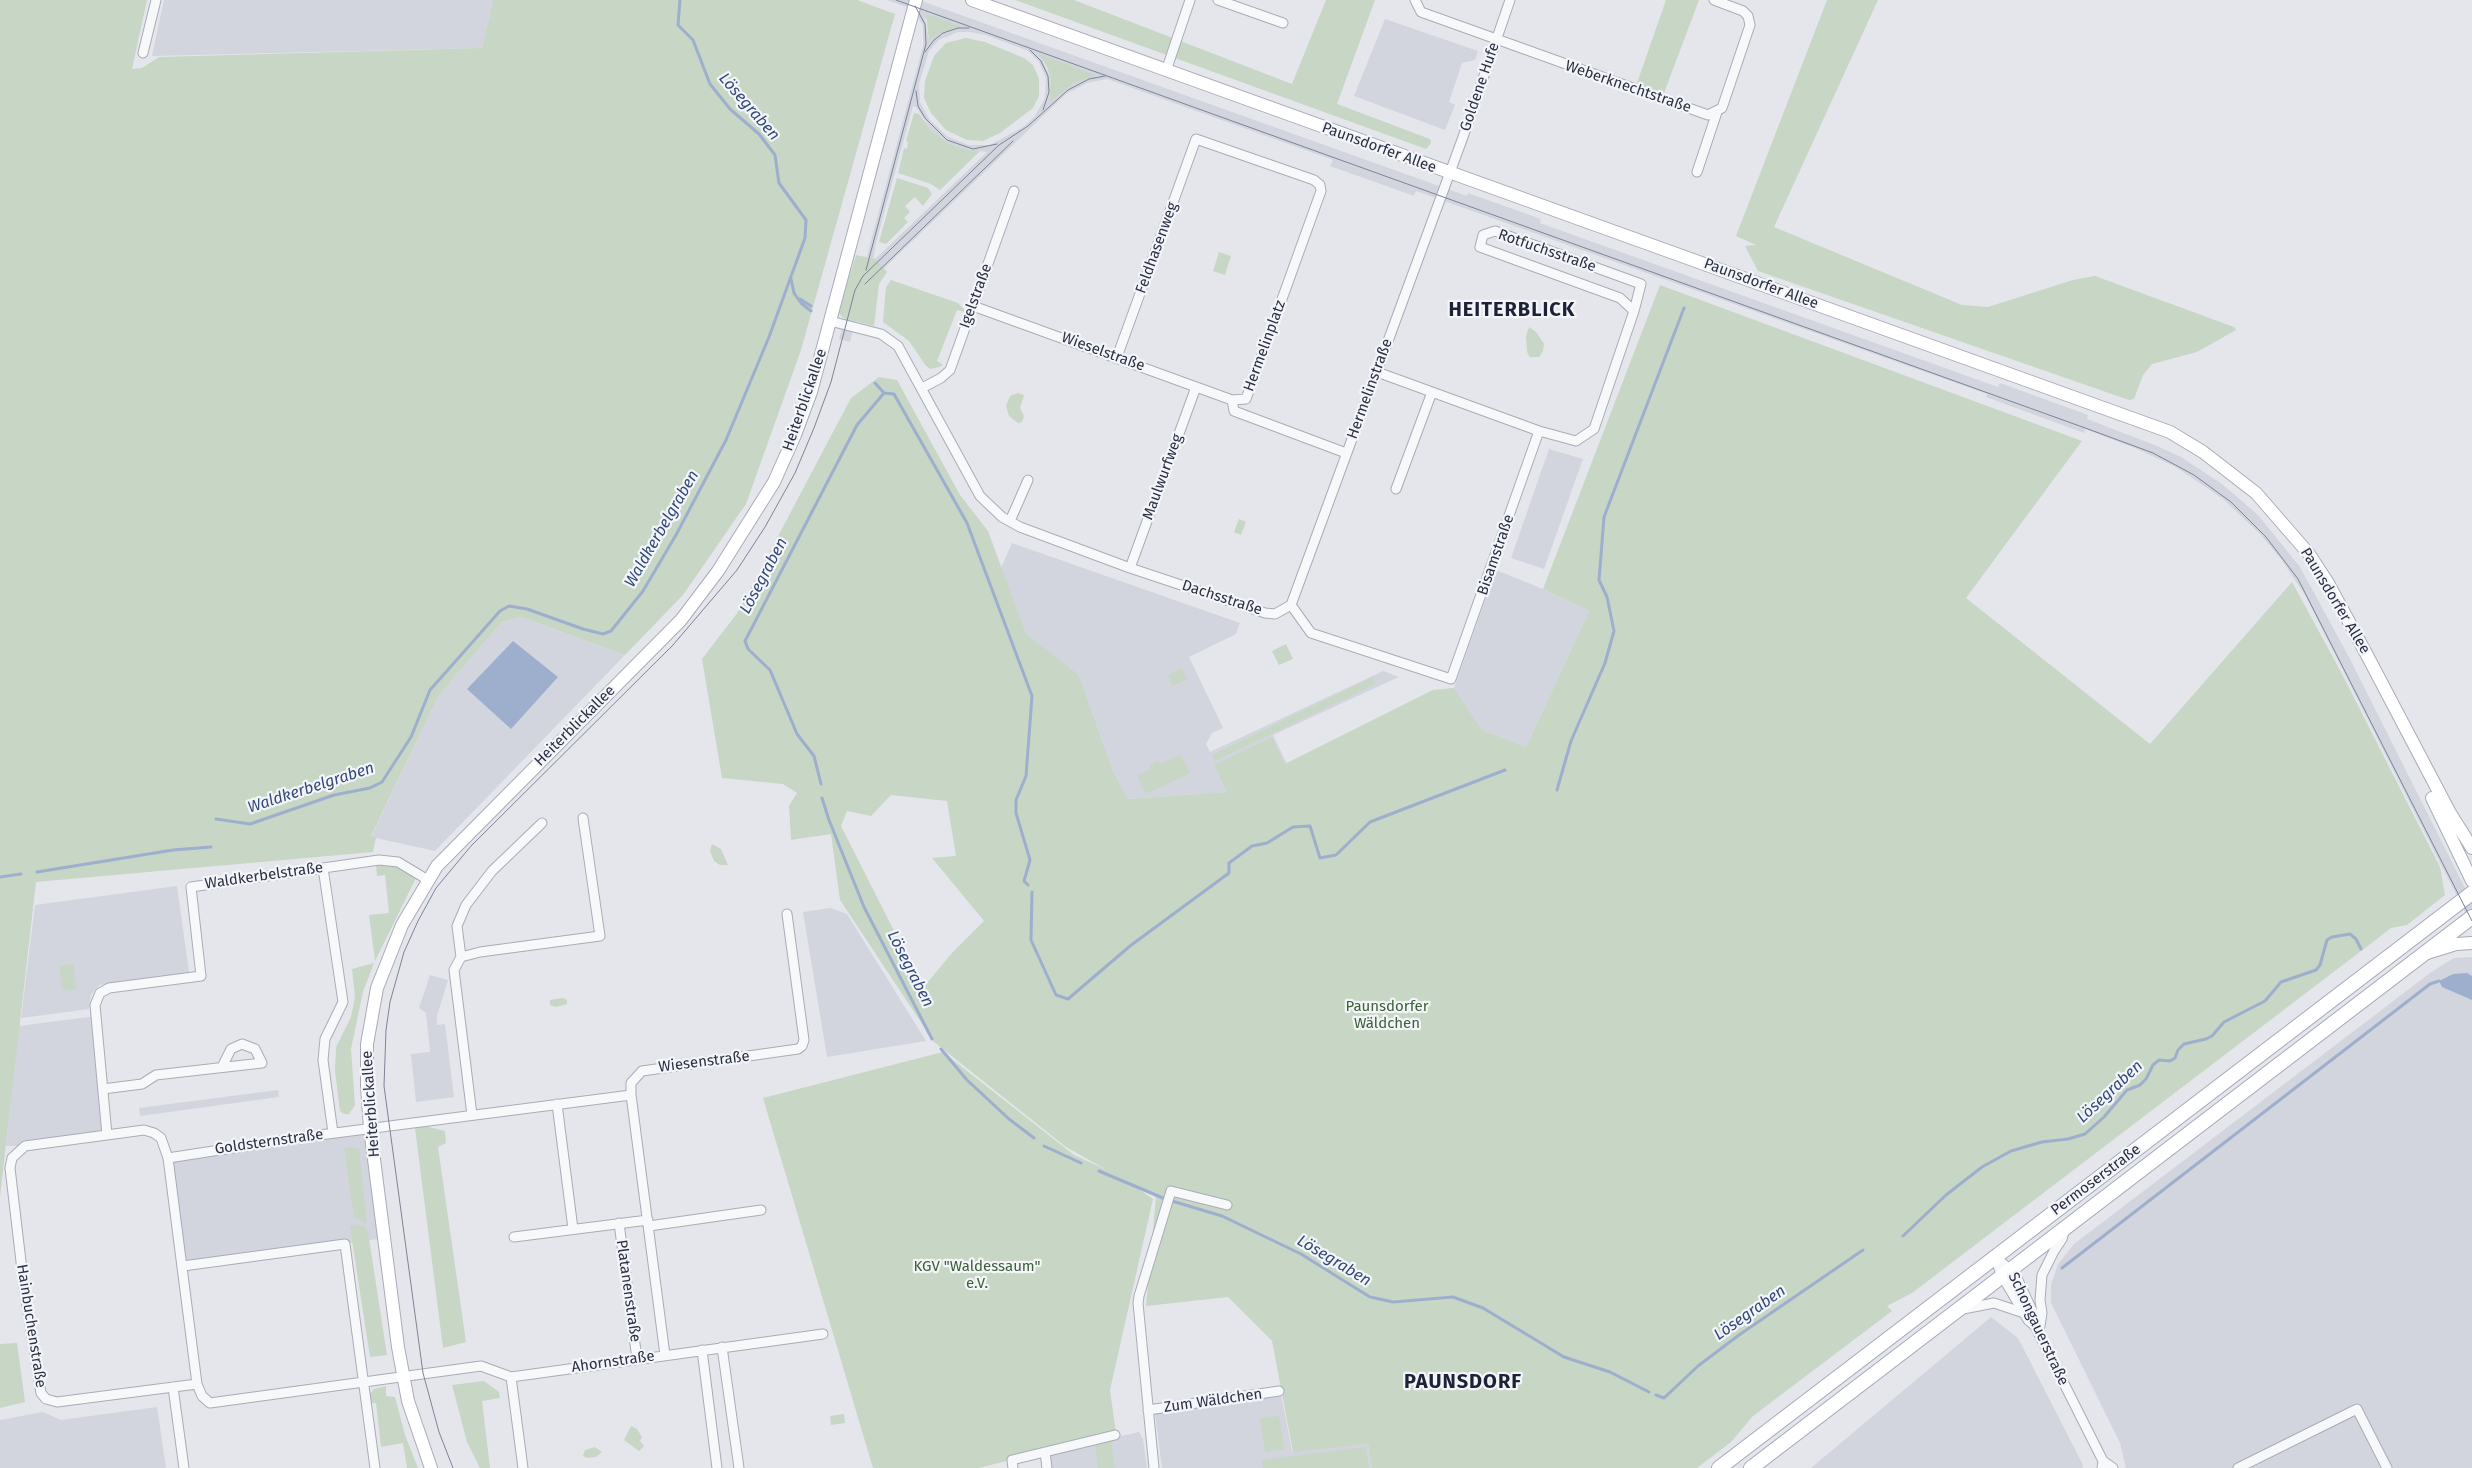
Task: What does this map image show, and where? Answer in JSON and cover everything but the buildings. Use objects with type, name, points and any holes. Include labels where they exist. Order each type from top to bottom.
[{"type":"main road","name":"Heiterblickallee","points":[[431,1468],[420,1441],[398,1347],[370,1128],[367,1044],[370,1018],[377,988],[402,925],[428,880],[458,844],[680,620],[718,571],[774,482],[795,435],[811,392],[916,0]]},
{"type":"main road","name":"Paunsdorfer Allee","points":[[972,0],[2170,432],[2203,452],[2256,493],[2310,554],[2364,648],[2412,744],[2450,814],[2472,848]]},
{"type":"main road","name":"Paunsdorfer Allee","points":[[2412,744],[2421,772],[2472,881]]},
{"type":"main road","name":"Permoserstraße","points":[[1720,1468],[2472,893]]},
{"type":"main road","name":"Permoserstraße","points":[[1751,1468],[2472,917]]},
{"type":"main road","points":[[2424,953],[2456,944],[2472,943]]},
{"type":"street","points":[[143,53],[156,0]]},
{"type":"street","points":[[1166,71],[1190,0]]},
{"type":"street","points":[[1218,0],[1284,23]]},
{"type":"street","name":"Weberknechtstraße","points":[[1415,0],[1420,12],[1495,40],[1708,115],[1717,112]]},
{"type":"street","name":"Goldene Hufe","points":[[1449,173],[1510,0]]},
{"type":"street","points":[[1696,172],[1717,112],[1722,108],[1750,25],[1748,16],[1743,11],[1714,0]]},
{"type":"street","name":"Feldhasenweg","points":[[1117,356],[1196,139],[1311,179],[1320,185]]},
{"type":"street","name":"Hermelinstraße","points":[[1291,605],[1449,173]]},
{"type":"street","name":"Hermelinplatz","points":[[1320,185],[1322,191],[1246,399],[1232,400],[1234,411],[1346,453]]},
{"type":"street","name":"Igelstraße","points":[[922,388],[941,378],[950,370],[1014,191]]},
{"type":"street","name":"Rotfuchsstraße","points":[[1377,372],[1539,430],[1576,441],[1594,429],[1634,311],[1641,284],[1495,231],[1483,235],[1480,246],[1620,298],[1634,311]]},
{"type":"street","name":"Wieselstraße","points":[[973,306],[1117,356],[1232,400]]},
{"type":"street","name":"Dachsstraße","points":[[830,321],[881,334],[892,340],[902,350],[980,496],[1010,522],[1130,568],[1265,613],[1275,614],[1291,605]]},
{"type":"street","name":"Maulwurfweg","points":[[1130,568],[1196,387]]},
{"type":"street","points":[[1396,488],[1432,392]]},
{"type":"street","name":"Bisamstraße","points":[[1291,605],[1311,633],[1451,679],[1539,430]]},
{"type":"street","points":[[1010,522],[1028,480]]},
{"type":"street","points":[[461,957],[480,952],[600,936],[583,818]]},
{"type":"street","points":[[472,1115],[454,970],[461,957],[457,931],[461,912],[486,878],[542,823]]},
{"type":"street","name":"Waldkerbelstraße","points":[[107,1135],[95,1005],[100,993],[109,988],[201,976],[192,887],[379,860],[398,862],[428,880]]},
{"type":"street","points":[[323,868],[343,1002],[325,1039],[323,1060],[333,1133]]},
{"type":"street","name":"Wiesenstraße","points":[[631,1095],[631,1083],[642,1070],[798,1049],[802,1046],[804,1040],[787,914]]},
{"type":"street","points":[[103,1089],[142,1084],[156,1076],[222,1067]]},
{"type":"street","points":[[370,1128],[631,1095]]},
{"type":"street","name":"Platanenstraße","points":[[631,1095],[665,1355]]},
{"type":"street","points":[[557,1104],[573,1229]]},
{"type":"street","name":"Goldsternstraße","points":[[168,1158],[370,1128]]},
{"type":"street","name":"Hainbuchenstraße","points":[[168,1158],[161,1138],[154,1133],[144,1130],[25,1146],[12,1158],[11,1179],[41,1393],[46,1399],[56,1402],[197,1384]]},
{"type":"street","points":[[168,1158],[197,1384],[202,1396],[210,1403],[404,1376]]},
{"type":"street","name":"Zum Wäldchen","points":[[1154,1468],[1138,1303],[1171,1191],[1227,1205]]},
{"type":"street","name":"Platanenstraße","points":[[514,1237],[619,1223],[649,1223],[761,1210]]},
{"type":"street","name":"Platanenstraße","points":[[619,1223],[637,1359]]},
{"type":"street","points":[[2037,1330],[2042,1313],[2040,1300],[2042,1275],[2054,1250],[2062,1239],[2065,1228]]},
{"type":"street","points":[[183,1266],[345,1244],[375,1468]]},
{"type":"street","name":"Schongauerstraße","points":[[1995,1257],[2035,1316],[2037,1330],[2102,1464],[2113,1468]]},
{"type":"street","points":[[2006,1273],[2024,1313],[2037,1330]]},
{"type":"street","points":[[1958,1310],[1994,1303],[2024,1313]]},
{"type":"street","name":"Ahornstraße","points":[[404,1376],[481,1366],[511,1377],[823,1334]]},
{"type":"street","points":[[722,1347],[739,1468]]},
{"type":"street","points":[[702,1350],[717,1468]]},
{"type":"street","points":[[511,1377],[523,1468]]},
{"type":"street","points":[[174,1387],[184,1468]]},
{"type":"street","name":"Zum Wäldchen","points":[[1148,1410],[1279,1391]]},
{"type":"street","points":[[2238,1468],[2357,1408],[2387,1468]]},
{"type":"street","points":[[1013,1468],[1012,1460],[1115,1435]]},
{"type":"street","points":[[1044,1452],[1047,1468]]},
{"type":"shaded area","points":[[164,0],[493,0],[482,48],[152,56]]},
{"type":"shaded area","points":[[887,0],[919,0],[1467,196],[1468,193],[1541,219],[1540,223],[1998,387],[2000,383],[2088,415],[2087,419],[2181,457],[2222,484],[2258,515],[2300,567],[2350,659],[2472,902],[2472,926],[2305,595],[2281,559],[2260,534],[2223,499],[2176,467],[2135,448],[2085,429],[2084,433],[1986,397],[1987,394],[1416,191],[1414,196],[1330,166],[1333,160],[1107,79],[1087,83],[1066,94],[878,274],[856,320],[850,342],[839,339],[855,283],[863,271],[923,46],[923,26],[914,10]],"holes":[[[925,18],[960,27],[941,32],[929,41]],[[958,32],[970,32],[986,35],[1028,51],[1039,62],[1046,78],[1045,98],[1035,116],[1023,127],[990,145],[968,145],[947,136],[929,119],[920,102],[919,84],[929,51],[939,40]],[[1040,55],[1095,75],[1073,84],[1049,103],[1051,79]],[[913,106],[916,107],[931,130],[948,143],[963,149],[987,152],[873,261],[876,243]]]},
{"type":"shaded area","points":[[1385,19],[1478,51],[1475,60],[1462,63],[1449,102],[1455,105],[1445,130],[1354,96]]},
{"type":"shaded area","points":[[1549,449],[1583,459],[1544,569],[1511,558]]},
{"type":"shaded area","points":[[1012,543],[1240,623],[1236,634],[1189,657],[1223,728],[1212,733],[1206,744],[1210,752],[1383,671],[1399,677],[1273,735],[1287,764],[1233,790],[1128,799],[1113,771],[1079,675],[1026,635],[1001,568]]},
{"type":"shaded area","points":[[1496,570],[1543,589],[1589,611],[1526,747],[1482,730],[1454,688]]},
{"type":"shaded area","points":[[521,617],[625,655],[435,851],[371,837],[439,695],[502,622]]},
{"type":"shaded area","points":[[177,886],[189,972],[99,985],[91,995],[89,1009],[21,1018],[35,905]]},
{"type":"shaded area","points":[[830,908],[847,914],[926,1041],[827,1057],[803,912]]},
{"type":"shaded area","points":[[2472,957],[2472,1468],[2126,1468],[2120,1443],[2051,1303],[2051,1285],[2058,1264],[2074,1244],[2430,973],[2454,958]]},
{"type":"shaded area","points":[[430,975],[448,980],[437,1016],[437,1025],[445,1024],[454,1097],[416,1102],[411,1054],[430,1052],[426,1013],[419,1008]]},
{"type":"shaded area","points":[[96,1016],[107,1135],[25,1146],[6,1146],[19,1026]]},
{"type":"shaded area","points":[[278,1090],[279,1097],[140,1116],[139,1108]]},
{"type":"shaded area","points":[[363,1129],[378,1239],[183,1266],[168,1158]]},
{"type":"shaded area","points":[[1991,1317],[2018,1338],[2083,1468],[1811,1468]]},
{"type":"shaded area","points":[[1281,1394],[1292,1451],[1368,1444],[1372,1468],[1162,1468],[1155,1413]]},
{"type":"shaded area","points":[[157,1407],[166,1468],[0,1468],[0,1420],[43,1412],[61,1420]]},
{"type":"shaded area","points":[[1139,1432],[1143,1439],[1147,1468],[1047,1468],[1049,1453]]},
{"type":"green space","points":[[0,0],[147,0],[132,69],[142,68],[159,57],[482,48],[493,0],[857,0],[895,14],[801,350],[746,504],[683,595],[625,655],[521,617],[502,622],[439,695],[371,836],[376,838],[373,852],[36,882],[0,1197]]},
{"type":"green space","points":[[1015,0],[1074,0],[1292,84],[1326,0],[1375,0],[1337,104],[1430,139],[1431,143],[1426,149]]},
{"type":"green space","points":[[1666,0],[1699,0],[1664,93],[1637,83]]},
{"type":"green space","points":[[1827,0],[1878,0],[1774,227],[1962,305],[1988,307],[2073,280],[2095,276],[2234,327],[2236,330],[2197,352],[2152,364],[2143,375],[2134,399],[2129,400],[1758,271],[1745,246],[1756,245],[1736,236]]},
{"type":"green space","points":[[926,14],[960,27],[942,32],[929,41]]},
{"type":"green space","points":[[966,38],[985,42],[1024,58],[1033,65],[1039,79],[1039,96],[1033,108],[1000,133],[983,141],[967,140],[946,130],[931,113],[924,98],[925,81],[934,56],[946,43]]},
{"type":"green space","points":[[1039,54],[1096,75],[1073,84],[1049,103],[1051,79],[1047,67]]},
{"type":"green space","points":[[914,113],[919,114],[931,130],[948,143],[963,149],[980,151],[940,190],[931,184],[898,173],[904,148],[907,149],[908,142],[906,141]]},
{"type":"green space","points":[[897,178],[928,188],[932,194],[923,206],[915,197],[905,206],[910,212],[904,218],[908,222],[886,244],[879,242]]},
{"type":"green space","points":[[1219,252],[1231,256],[1225,275],[1213,271]]},
{"type":"green space","points":[[856,255],[875,259],[887,272],[879,284],[874,326],[843,318],[838,312]]},
{"type":"green space","points":[[891,280],[958,303],[964,309],[965,312],[957,310],[937,361],[943,365],[931,369],[926,366],[909,341],[883,322],[886,287]]},
{"type":"green space","points":[[1660,285],[2082,441],[1966,598],[2150,744],[2292,582],[2342,674],[2440,867],[2445,895],[2407,925],[2391,928],[1912,1293],[1887,1306],[1892,1311],[1753,1416],[1731,1442],[1697,1468],[1372,1468],[1368,1444],[1293,1452],[1272,1341],[1228,1297],[1146,1306],[1156,1197],[1125,1180],[1153,1199],[1110,1390],[1116,1433],[979,1468],[873,1468],[763,1098],[943,1052],[1074,1155],[1107,1170],[1066,1147],[934,1042],[840,900],[831,834],[791,840],[789,806],[797,793],[783,784],[722,778],[702,659],[738,612],[851,398],[879,377],[897,380],[960,495],[988,531],[1026,634],[1079,675],[1113,771],[1128,799],[1227,792],[1214,765],[1272,737],[1285,764],[1433,690],[1454,688],[1482,730],[1526,747],[1589,611],[1543,589]],"holes":[[[891,795],[947,801],[956,856],[932,858],[984,921],[951,954],[923,988],[841,826],[847,811],[871,816]]]},
{"type":"green space","points":[[1529,327],[1536,332],[1544,344],[1543,351],[1539,357],[1530,357],[1527,352],[1526,336]]},
{"type":"green space","points":[[1018,393],[1024,395],[1020,408],[1024,416],[1022,422],[1018,423],[1009,416],[1006,406],[1010,396]]},
{"type":"green space","points":[[1239,519],[1246,522],[1241,535],[1234,532]]},
{"type":"green space","points":[[1286,644],[1293,659],[1279,665],[1272,651]]},
{"type":"green space","points":[[1182,668],[1187,679],[1173,686],[1168,675]]},
{"type":"green space","points":[[1373,677],[1376,684],[1215,761],[1212,755]]},
{"type":"green space","points":[[1181,755],[1190,773],[1146,794],[1137,776],[1151,769],[1150,765],[1158,761],[1160,764]]},
{"type":"green space","points":[[712,844],[721,849],[728,865],[720,865],[714,861],[710,851]]},
{"type":"green space","points":[[376,864],[396,864],[417,876],[375,961],[369,915],[389,913],[385,875],[377,876]]},
{"type":"green space","points":[[374,963],[363,992],[351,1049],[355,1105],[349,1114],[344,1114],[340,1111],[335,1071],[336,1047],[351,1017],[355,997],[352,969]]},
{"type":"green space","points":[[73,964],[76,989],[63,990],[59,966]]},
{"type":"green space","points":[[563,998],[567,1000],[567,1004],[556,1007],[550,1005],[550,1000]]},
{"type":"green space","points":[[425,1126],[445,1131],[446,1143],[438,1147],[466,1342],[443,1348],[415,1128]]},
{"type":"green space","points":[[344,1148],[359,1149],[367,1224],[354,1217]]},
{"type":"green space","points":[[352,1225],[364,1226],[368,1232],[387,1355],[370,1357],[350,1227]]},
{"type":"green space","points":[[17,1343],[25,1402],[0,1408],[0,1344]]},
{"type":"green space","points":[[484,1381],[499,1392],[500,1398],[482,1401],[490,1468],[480,1468],[467,1442],[452,1385]]},
{"type":"green space","points":[[386,1386],[386,1396],[395,1397],[405,1435],[418,1468],[407,1468],[403,1443],[381,1447],[376,1403],[370,1403],[370,1394],[374,1389]]},
{"type":"green space","points":[[844,1414],[845,1423],[831,1425],[830,1416]]},
{"type":"green space","points":[[1279,1416],[1284,1449],[1265,1452],[1260,1418]]},
{"type":"green space","points":[[631,1426],[637,1429],[642,1437],[640,1441],[644,1446],[639,1451],[624,1440]]},
{"type":"green space","points":[[1111,1441],[1115,1468],[1098,1468],[1095,1445]]},
{"type":"green space","points":[[595,1447],[602,1452],[596,1457],[587,1458],[583,1456],[585,1450]]},
{"type":"green space","points":[[1366,1447],[1369,1468],[1263,1468],[1262,1460]]},
{"type":"water","points":[[513,641],[558,677],[511,729],[467,689]]},
{"type":"water","points":[[2467,973],[2472,976],[2472,1000],[2442,987],[2439,981],[2453,974]]},
{"type":"waterway","name":"Waldkerbelgraben","points":[[216,819],[250,824],[334,795],[370,788],[382,782],[411,737],[430,690],[500,611],[509,606],[527,609],[583,629],[603,634],[611,631],[643,591],[676,535],[726,440],[769,337],[805,238],[806,220],[779,183],[775,155],[759,134],[730,109],[710,84],[693,40],[678,25],[680,0]]},
{"type":"waterway","name":"Lösegraben","points":[[791,279],[794,293],[801,303],[811,311]]},
{"type":"waterway","name":"Lösegraben","points":[[800,299],[811,306]]},
{"type":"waterway","points":[[1557,790],[1571,741],[1605,663],[1614,631],[1607,597],[1599,580],[1604,517],[1684,308]]},
{"type":"waterway","name":"Lösegraben","points":[[821,784],[814,756],[797,734],[770,670],[748,649],[745,641],[857,425],[884,393],[875,383]]},
{"type":"waterway","points":[[884,393],[894,394],[967,523],[1032,696],[1026,776],[1016,800],[1016,813],[1030,860],[1024,881],[1028,885]]},
{"type":"waterway","points":[[1032,892],[1031,940],[1056,995],[1068,999],[1130,946],[1229,873],[1229,863],[1252,846],[1267,843],[1293,827],[1310,826],[1320,858],[1336,855],[1370,822],[1505,770]]},
{"type":"waterway","name":"Lösegraben","points":[[822,798],[864,907],[932,1039]]},
{"type":"waterway","name":"Waldkerbelgraben","points":[[37,872],[173,850],[211,847]]},
{"type":"waterway","name":"Waldkerbelgraben","points":[[0,877],[21,874]]},
{"type":"waterway","name":"Lösegraben","points":[[1903,1236],[1946,1195],[1982,1167],[2011,1151],[2042,1142],[2068,1139],[2085,1134],[2104,1117],[2127,1090],[2140,1085],[2146,1079],[2153,1065],[2159,1060],[2170,1061],[2175,1058],[2178,1050],[2184,1044],[2212,1036],[2224,1022],[2265,1001],[2281,982],[2316,970],[2320,965],[2327,940],[2332,937],[2350,934],[2356,939],[2361,949]]},
{"type":"waterway","points":[[2062,1268],[2430,984],[2439,981]]},
{"type":"waterway","name":"Lösegraben","points":[[941,1049],[967,1080],[1009,1119],[1034,1138]]},
{"type":"waterway","name":"Lösegraben","points":[[1044,1146],[1081,1163]]},
{"type":"waterway","name":"Lösegraben","points":[[1099,1171],[1163,1198]]},
{"type":"waterway","name":"Lösegraben","points":[[1172,1201],[1222,1216],[1301,1254],[1370,1297],[1393,1302],[1453,1297],[1483,1308],[1564,1357],[1610,1372],[1649,1392]]},
{"type":"waterway","name":"Lösegraben","points":[[1656,1395],[1664,1398],[1698,1366],[1739,1335],[1863,1250]]},
{"type":"tram line","points":[[896,0],[2088,429],[2153,453],[2194,475],[2231,502],[2266,537],[2298,579],[2472,921]]},
{"type":"tram line","points":[[866,270],[926,44],[925,24],[915,6]]},
{"type":"tram line","points":[[925,52],[934,40],[943,33],[958,28],[969,28]]},
{"type":"tram line","points":[[1030,50],[1041,61],[1048,76],[1049,92],[1043,110]]},
{"type":"tram line","points":[[453,1468],[439,1432],[423,1373],[384,1086],[386,1030],[390,1002],[404,952],[418,921],[436,888],[471,846],[673,645],[737,570],[765,527],[795,473],[831,382],[855,290],[863,276],[999,145],[1028,126],[1068,90],[1089,79],[1105,76]]},
{"type":"tram line","points":[[916,91],[918,106],[925,118],[947,140],[973,149],[997,144]]},
{"type":"tram line","points":[[865,284],[1013,141]]},
{"type":"district","name":"HEITERBLICK","points":[[1512,310]]},
{"type":"district","name":"PAUNSDORF","points":[[1463,1382]]},
{"type":"park label","name":"Paunsdorfer Wäldchen","points":[[1387,1016]]},
{"type":"park label","name":"KGV \"Waldessaum\" e.V.","points":[[977,1276]]}]
